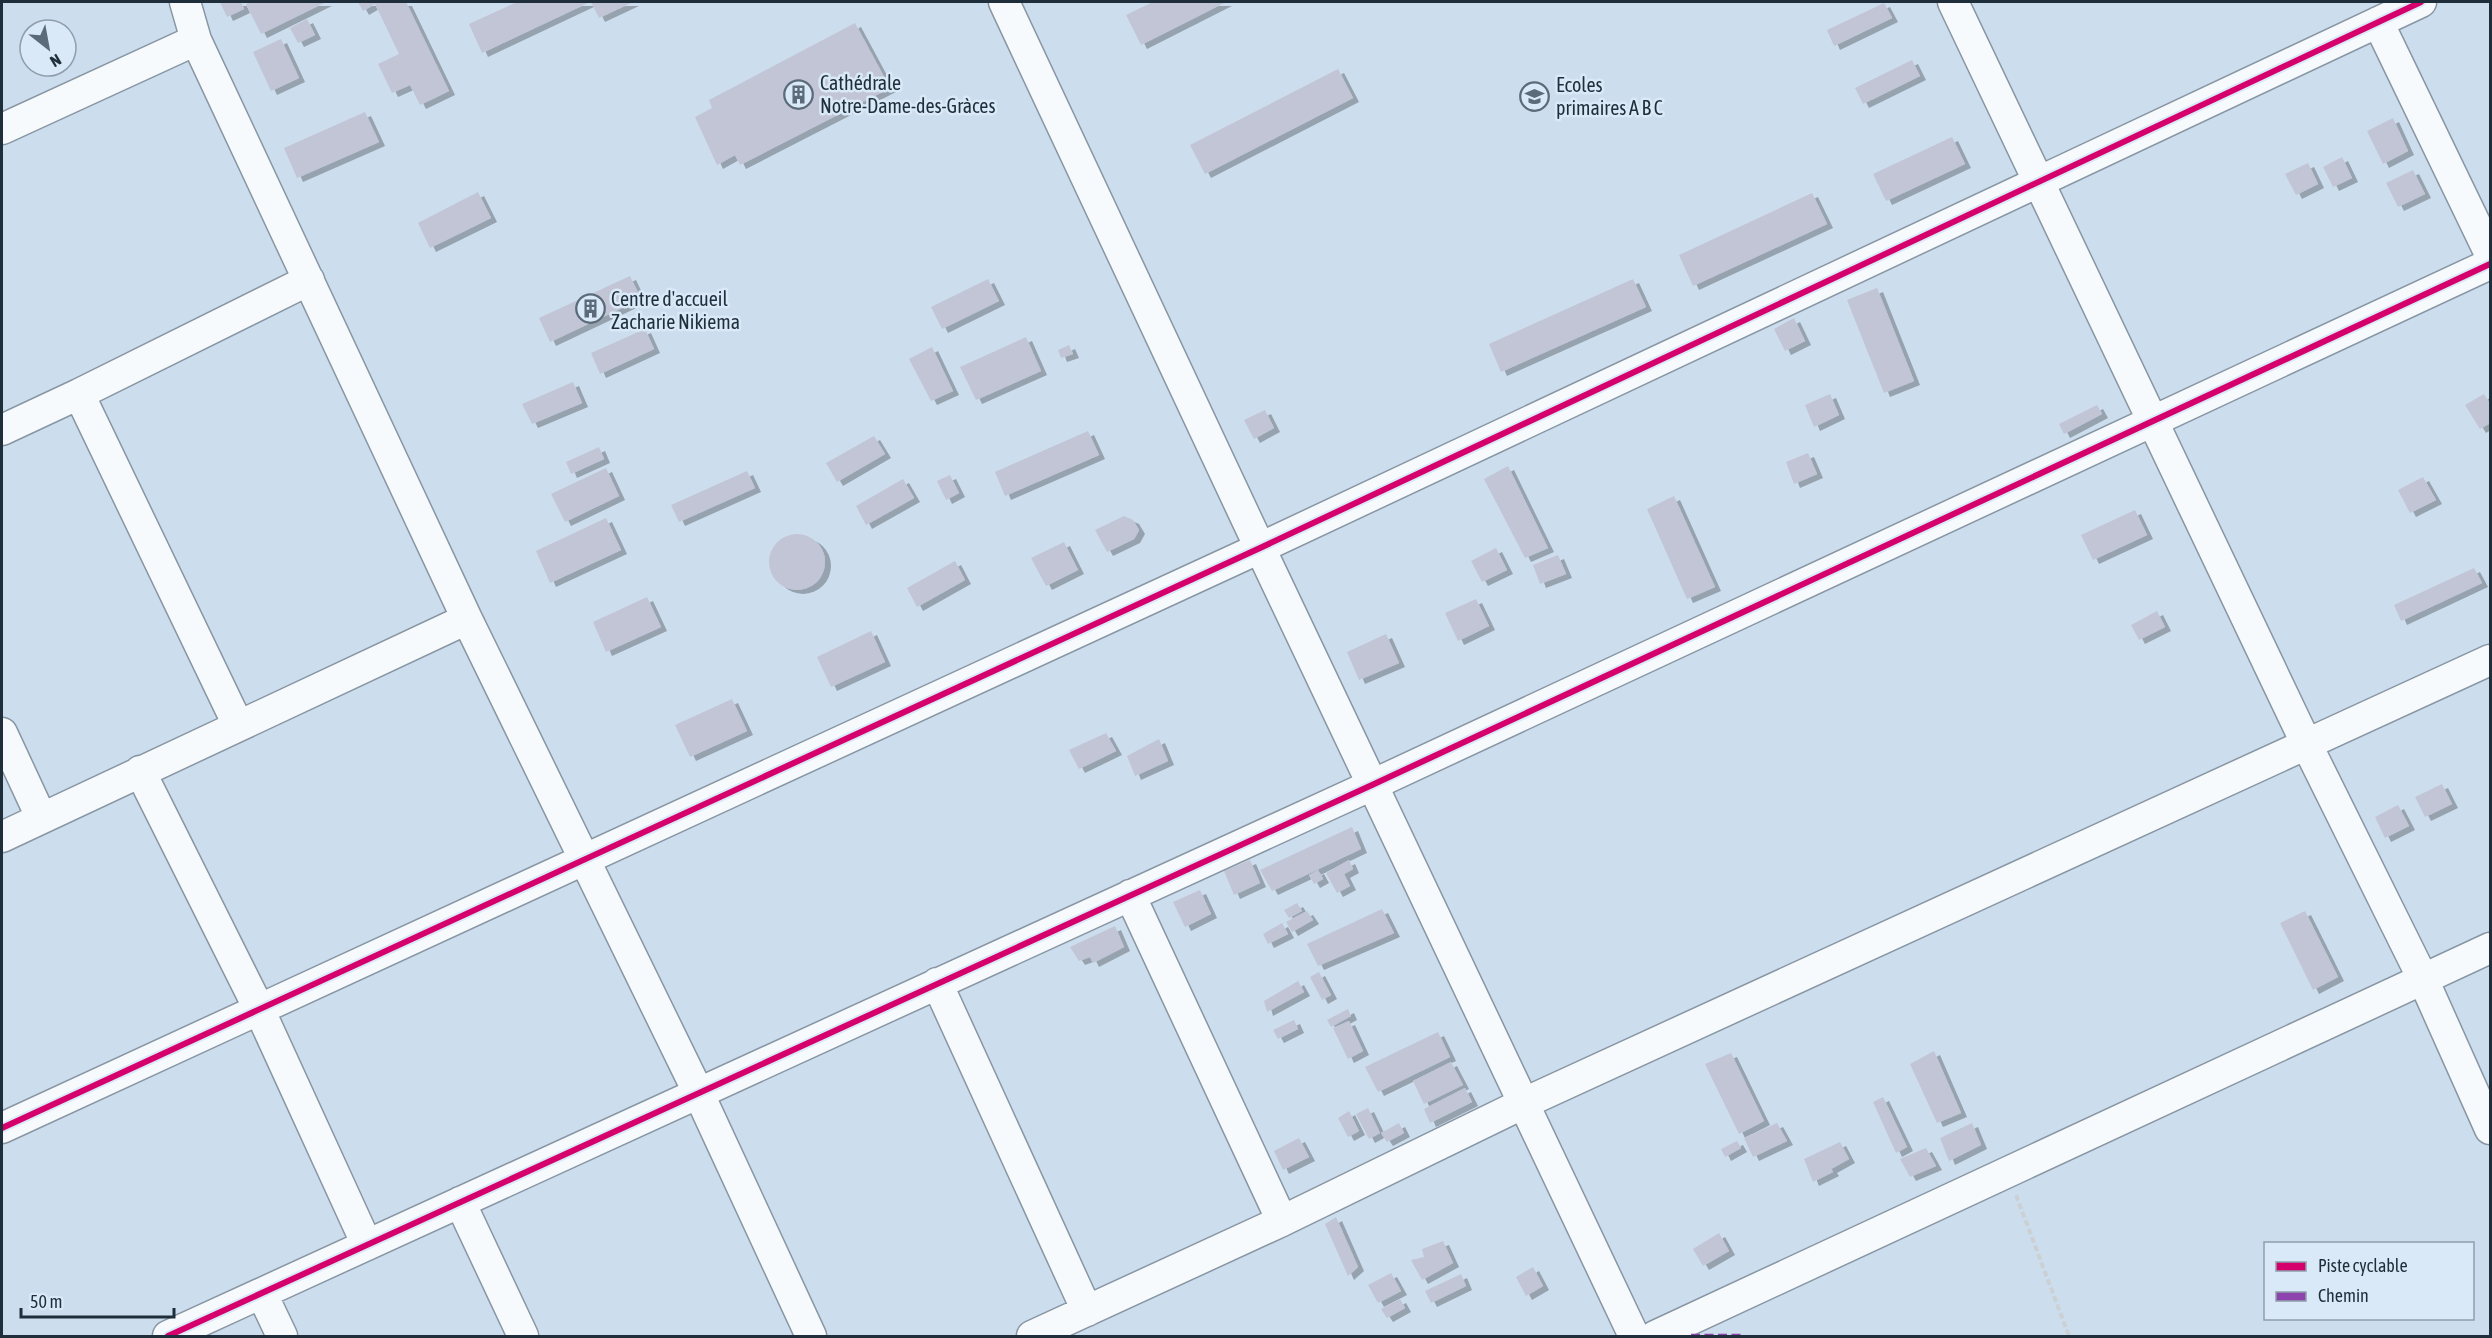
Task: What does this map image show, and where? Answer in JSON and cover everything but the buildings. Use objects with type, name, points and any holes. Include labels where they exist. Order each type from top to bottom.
[{"type":"street","points":[[185,2],[196,40],[467,619],[698,1092],[812,1336]]},
{"type":"street","points":[[1004,2],[1522,1104],[1634,1336]]},
{"type":"street","points":[[1953,2],[2306,743],[2423,979],[2490,1129]]},
{"type":"street","points":[[2,1128],[1260,549],[2421,2]]},
{"type":"street","points":[[2378,22],[2490,254]]},
{"type":"street","points":[[2,129],[196,40]]},
{"type":"street","points":[[168,1336],[1372,785],[2490,264]]},
{"type":"street","points":[[2,430],[80,394],[309,280]]},
{"type":"street","points":[[80,394],[238,725]]},
{"type":"street","points":[[2,837],[467,619]]},
{"type":"street","points":[[1032,1336],[1282,1221],[1522,1104],[2490,660]]},
{"type":"street","points":[[2,733],[41,817]]},
{"type":"street","points":[[140,771],[259,1009],[367,1245]]},
{"type":"street","points":[[1130,895],[1282,1221]]},
{"type":"street","points":[[1655,1336],[2490,948]]},
{"type":"street","points":[[937,983],[1088,1311]]},
{"type":"street","points":[[460,1202],[523,1336]]},
{"type":"street","points":[[262,1294],[282,1336]]},
{"type":"path","points":[[2009,1172],[2024,1222],[2069,1336]]},
{"type":"marked path","points":[[1691,1336],[1745,1336]]},
{"type":"cycle path","points":[[2,1128],[1260,548],[2421,2]]},
{"type":"cycle path","points":[[168,1336],[1372,785],[2490,264]]},
{"type":"place","name":"Cathédrale Notre-Dame-des-Gràces","points":[[799,94]]},
{"type":"place","name":"Ecoles primaires A B C","points":[[1535,96]]},
{"type":"place","name":"Centre d'accueil Zacharie Nikiema","points":[[590,309]]}]
